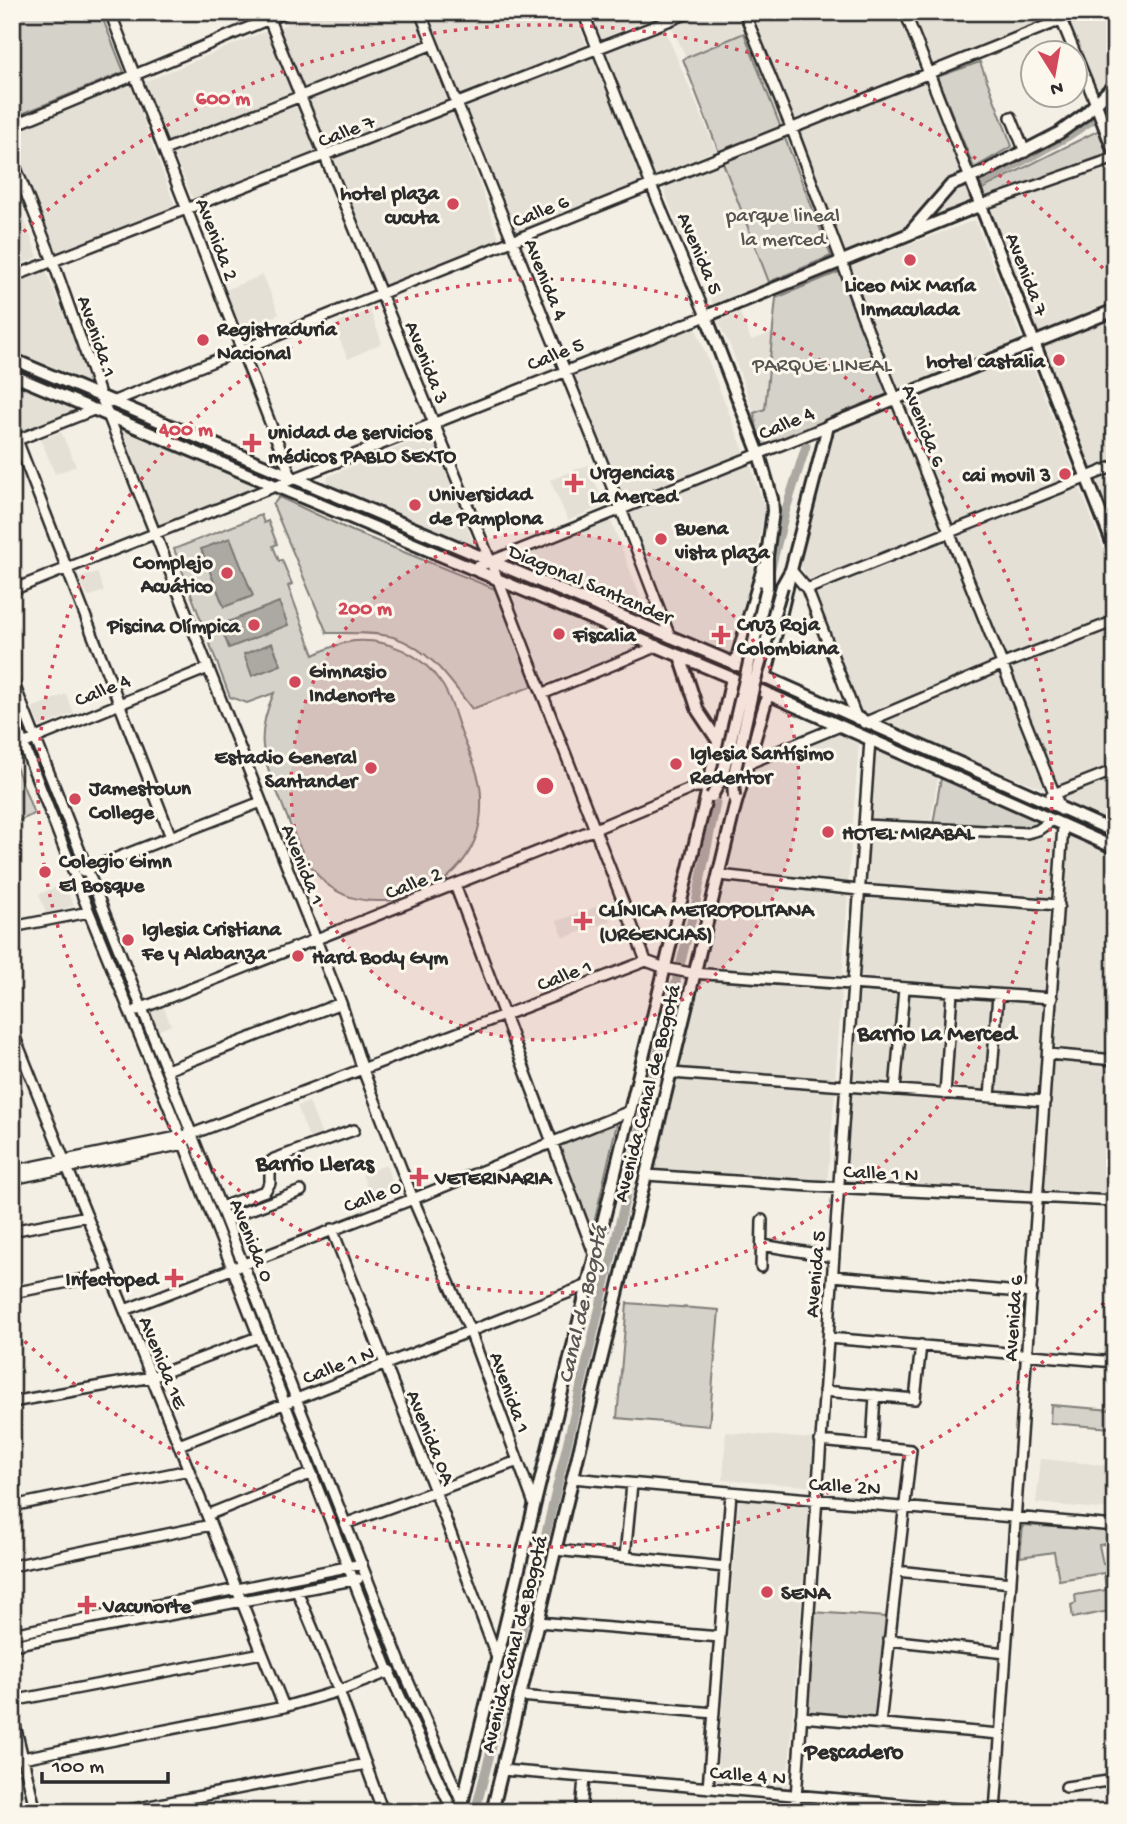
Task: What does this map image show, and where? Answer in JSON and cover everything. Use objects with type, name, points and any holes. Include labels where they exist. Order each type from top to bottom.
[{"type":"main road","points":[[911,232],[951,185],[1026,152],[1099,113],[1115,84]]},
{"type":"main road","points":[[1099,113],[1111,133],[1115,157]]},
{"type":"main road","name":"Avenida 7","points":[[970,178],[1115,550]]},
{"type":"main road","name":"Calle 5","points":[[706,316],[981,205]]},
{"type":"main road","name":"Calle 4","points":[[828,426],[1115,310]]},
{"type":"main road","name":"Avenida 5","points":[[706,316],[759,454],[773,511]]},
{"type":"main road","name":"Diagonal Santander","points":[[12,359],[670,637],[1115,832]]},
{"type":"main road","name":"Diagonal Santander","points":[[12,375],[732,678],[1115,848]]},
{"type":"main road","name":"Avenida Canal de Bogotá","points":[[492,1812],[719,875],[734,802],[733,779],[761,659],[782,586],[791,570],[828,426]]},
{"type":"main road","name":"Avenida Canal de Bogotá","points":[[460,1810],[667,969],[704,806],[710,791],[722,778],[767,587],[767,556],[773,511]]},
{"type":"main road","points":[[735,665],[767,556]]},
{"type":"main road","points":[[765,678],[791,570]]},
{"type":"main road","points":[[680,656],[698,711],[718,741]]},
{"type":"main road","points":[[710,791],[732,678]]},
{"type":"main road","points":[[734,802],[768,694]]},
{"type":"street","name":"Avenida 2","points":[[110,12],[292,479]]},
{"type":"street","points":[[12,126],[267,16],[286,12]]},
{"type":"street","name":"Avenida 4","points":[[420,12],[670,637]]},
{"type":"street","name":"Avenida 5","points":[[583,12],[650,185],[706,316]]},
{"type":"street","name":"Calle 7","points":[[12,277],[457,106],[691,12]]},
{"type":"street","name":"Avenida 6","points":[[744,12],[792,127],[841,261],[1001,665],[1061,810]]},
{"type":"street","name":"Avenida 7","points":[[905,12],[970,178]]},
{"type":"street","name":"Calle 6","points":[[15,441],[93,410],[107,401],[242,350],[929,72],[1060,16],[1081,12]]},
{"type":"street","name":"Avenida 3","points":[[267,16],[498,580],[646,961]]},
{"type":"street","points":[[1060,16],[1099,113]]},
{"type":"street","points":[[164,149],[433,44]]},
{"type":"street","points":[[1011,117],[1026,152]]},
{"type":"street","name":"Calle 5","points":[[981,205],[1115,157]]},
{"type":"street","name":"Avenida 1","points":[[12,158],[107,401],[110,418],[341,1003],[363,1070],[413,1199],[470,1331],[534,1504]]},
{"type":"street","name":"Calle 5","points":[[12,590],[706,316]]},
{"type":"street","name":"Calle 4","points":[[471,569],[828,426]]},
{"type":"street","points":[[15,441],[171,837]]},
{"type":"street","points":[[807,589],[1115,466]]},
{"type":"street","points":[[791,570],[807,589],[860,721],[1115,621]]},
{"type":"street","points":[[542,694],[657,646]]},
{"type":"street","name":"Calle 4","points":[[12,750],[208,668]]},
{"type":"street","name":"Avenida 0","points":[[12,679],[460,1810]]},
{"type":"street","name":"Avenida 0","points":[[12,715],[182,1140],[389,1672],[460,1810]]},
{"type":"street","points":[[747,764],[840,726]]},
{"type":"street","name":"Avenida 5","points":[[795,1812],[815,1501],[841,1188],[852,985],[870,740]]},
{"type":"street","points":[[1039,800],[1115,770]]},
{"type":"street","name":"Calle 2","points":[[130,1013],[695,788],[710,791]]},
{"type":"street","points":[[74,874],[261,802]]},
{"type":"street","points":[[864,825],[1027,833],[1038,830],[1051,821]]},
{"type":"street","name":"Avenida 6","points":[[993,1812],[1063,826]]},
{"type":"street","points":[[719,875],[859,890],[1059,905]]},
{"type":"street","points":[[455,885],[595,1256]]},
{"type":"street","points":[[12,927],[89,912]]},
{"type":"street","points":[[646,961],[667,969],[693,974],[1052,998]]},
{"type":"street","name":"Calle 1","points":[[66,1164],[182,1140],[646,961]]},
{"type":"street","points":[[895,1090],[904,989]]},
{"type":"street","points":[[945,1094],[952,992]]},
{"type":"street","points":[[990,1097],[998,995]]},
{"type":"street","points":[[167,1070],[341,1003]]},
{"type":"street","name":"Avenida 1E","points":[[12,1030],[16,1047],[66,1164],[284,1707]]},
{"type":"street","points":[[1048,1054],[1115,1060]]},
{"type":"street","points":[[671,1073],[1045,1101]]},
{"type":"street","name":"Calle 0","points":[[125,1310],[413,1199],[630,1111]]},
{"type":"street","points":[[221,1207],[265,1191],[270,1183],[270,1162],[274,1158],[354,1130]]},
{"type":"street","points":[[12,1171],[66,1164]]},
{"type":"street","points":[[12,1179],[66,1164]]},
{"type":"street","name":"Calle 1 N","points":[[646,1175],[841,1188],[1115,1201]]},
{"type":"street","points":[[225,1219],[301,1191]]},
{"type":"street","points":[[12,1231],[87,1216]]},
{"type":"street","points":[[761,1267],[762,1220]]},
{"type":"street","name":"Avenida 0A","points":[[332,1229],[497,1658]]},
{"type":"street","points":[[762,1245],[834,1257]]},
{"type":"street","points":[[12,1293],[110,1274]]},
{"type":"street","points":[[833,1276],[1031,1293]]},
{"type":"street","name":"Calle 1 N","points":[[179,1446],[588,1285]]},
{"type":"street","points":[[828,1338],[1113,1361],[1115,1319]]},
{"type":"street","points":[[12,1402],[152,1377],[258,1337]]},
{"type":"street","points":[[824,1391],[915,1399],[921,1345]]},
{"type":"street","points":[[872,1446],[875,1395]]},
{"type":"street","points":[[820,1441],[911,1450],[880,1724]]},
{"type":"street","points":[[347,1523],[518,1461]]},
{"type":"street","points":[[12,1506],[189,1470]]},
{"type":"street","points":[[207,1515],[312,1473]]},
{"type":"street","name":"Calle 2N","points":[[572,1478],[1115,1526]]},
{"type":"street","points":[[625,1557],[632,1484]]},
{"type":"street","points":[[709,1788],[731,1493]]},
{"type":"street","points":[[12,1566],[211,1525]]},
{"type":"street","points":[[555,1549],[725,1567]]},
{"type":"street","points":[[12,1634],[362,1564]]},
{"type":"street","points":[[897,1571],[1011,1583]]},
{"type":"street","points":[[12,1645],[367,1577]]},
{"type":"street","points":[[297,1591],[339,1691],[383,1812]]},
{"type":"street","points":[[538,1622],[720,1637]]},
{"type":"street","points":[[889,1640],[1006,1653]]},
{"type":"street","points":[[12,1701],[262,1653]]},
{"type":"street","points":[[12,1760],[284,1707],[339,1691],[402,1667]]},
{"type":"street","points":[[520,1696],[714,1713]]},
{"type":"street","points":[[12,1713],[36,1812]]},
{"type":"street","points":[[801,1717],[1000,1734]]},
{"type":"street","points":[[118,1812],[158,1808],[366,1764]]},
{"type":"street","name":"Calle 4 N","points":[[502,1770],[993,1812]]},
{"type":"street","points":[[581,1812],[584,1777]]},
{"type":"street","points":[[1066,1787],[1115,1780]]},
{"type":"shaded area","points":[[313,12],[415,12],[426,43],[303,91],[279,27]]},
{"type":"shaded area","points":[[427,12],[574,12],[587,46],[460,96]]},
{"type":"shaded area","points":[[590,12],[666,12],[601,39]]},
{"type":"shaded area","points":[[705,12],[735,12],[744,33],[686,57],[671,26]]},
{"type":"shaded area","points":[[753,12],[897,12],[920,72],[794,122]]},
{"type":"shaded area","points":[[908,12],[1053,12],[1056,19],[931,67]]},
{"type":"shaded area","points":[[1091,12],[1115,12],[1115,71],[1093,94],[1088,82],[1088,38],[1070,38],[1064,22]]},
{"type":"shaded area","points":[[663,25],[716,150],[651,179],[601,51]]},
{"type":"shaded area","points":[[266,31],[292,93],[166,142],[144,82]]},
{"type":"shaded area","points":[[428,50],[447,100],[328,146],[306,98]]},
{"type":"shaded area","points":[[594,54],[646,183],[508,240],[503,220],[497,216],[459,108]]},
{"type":"shaded area","points":[[922,77],[970,196],[969,205],[842,255],[796,130]]},
{"type":"shaded area","points":[[130,84],[175,206],[55,252],[12,146],[12,131]]},
{"type":"shaded area","points":[[296,101],[318,153],[193,199],[173,152]]},
{"type":"shaded area","points":[[452,109],[501,243],[382,289],[328,158]]},
{"type":"shaded area","points":[[722,161],[769,282],[713,304],[701,274],[695,270],[662,185]]},
{"type":"shaded area","points":[[1112,162],[1115,169],[1115,305],[1037,337],[987,210]]},
{"type":"shaded area","points":[[12,185],[38,257],[12,268]]},
{"type":"shaded area","points":[[975,220],[1023,342],[899,388],[851,266]]},
{"type":"shaded area","points":[[46,271],[94,390],[12,353],[12,284]]},
{"type":"shaded area","points":[[263,275],[279,314],[243,330],[225,290]]},
{"type":"shaded area","points":[[370,310],[382,343],[348,359],[333,325]]},
{"type":"shaded area","points":[[740,313],[751,340],[772,333],[765,410],[754,413],[731,348],[718,321]]},
{"type":"shaded area","points":[[1115,314],[1115,460],[1083,473],[1034,347]]},
{"type":"shaded area","points":[[694,324],[746,456],[614,508],[562,376]]},
{"type":"shaded area","points":[[1026,350],[1076,476],[952,528],[900,399]]},
{"type":"shaded area","points":[[12,379],[84,410],[12,437]]},
{"type":"shaded area","points":[[895,405],[949,532],[809,585],[796,554],[829,430]]},
{"type":"shaded area","points":[[115,424],[264,488],[156,529]]},
{"type":"shaded area","points":[[61,432],[76,466],[55,474],[41,440]]},
{"type":"shaded area","name":"Universidad de Pamplona","points":[[431,434],[472,539],[473,546],[469,548],[327,483],[328,476]]},
{"type":"shaded area","points":[[750,463],[765,510],[735,659],[663,632],[618,516]]},
{"type":"shaded area","points":[[588,465],[605,506],[568,520],[550,480]]},
{"type":"shaded area","points":[[1115,469],[1115,549],[1086,480]]},
{"type":"shaded area","points":[[1078,483],[1115,578],[1115,616],[1005,659],[956,535]]},
{"type":"shaded area","points":[[610,518],[653,630],[501,563]]},
{"type":"shaded area","name":"Complejo Acuático","points":[[230,538],[253,596],[224,607],[201,549]]},
{"type":"shaded area","points":[[946,541],[994,662],[859,717],[814,591]]},
{"type":"shaded area","points":[[97,572],[104,591],[88,597],[80,578]]},
{"type":"shaded area","points":[[507,592],[638,647],[542,685]]},
{"type":"shaded area","name":"Piscina Olímpica","points":[[279,602],[288,625],[229,648],[220,625]]},
{"type":"shaded area","points":[[1115,627],[1115,767],[1060,789],[1009,669]]},
{"type":"shaded area","points":[[272,643],[281,665],[252,676],[244,654]]},
{"type":"shaded area","points":[[999,673],[1044,789],[872,721]]},
{"type":"shaded area","points":[[66,694],[74,713],[40,727],[32,708]]},
{"type":"shaded area","points":[[834,731],[859,744],[848,884],[726,870],[743,782],[759,764]]},
{"type":"shaded area","points":[[872,749],[938,776],[930,825],[869,822],[867,819]]},
{"type":"shaded area","points":[[1115,775],[1115,831],[1062,808],[1061,796]]},
{"type":"shaded area","points":[[864,827],[1054,838],[1051,902],[861,886]]},
{"type":"shaded area","points":[[1067,834],[1115,854],[1115,1057],[1051,1051]]},
{"type":"shaded area","points":[[724,880],[848,892],[842,981],[702,971]]},
{"type":"shaded area","points":[[64,884],[74,906],[46,913],[39,894]]},
{"type":"shaded area","points":[[861,892],[1049,907],[1044,993],[854,983]]},
{"type":"shaded area","name":"CLÍNICA METROPOLITANA (URGENCIAS)","points":[[604,904],[610,921],[563,938],[557,921]]},
{"type":"shaded area","points":[[701,978],[842,988],[835,1084],[678,1070]]},
{"type":"shaded area","points":[[853,988],[1044,1001],[1038,1098],[848,1084]]},
{"type":"shaded area","points":[[163,1005],[171,1025],[158,1031],[150,1011]]},
{"type":"shaded area","points":[[1051,1057],[1115,1063],[1115,1199],[1042,1195]]},
{"type":"shaded area","points":[[676,1076],[835,1091],[827,1185],[652,1173]]},
{"type":"shaded area","points":[[848,1091],[1038,1107],[1031,1193],[841,1182]]},
{"type":"shaded area","points":[[309,1102],[323,1138],[311,1143],[297,1106]]},
{"type":"shaded area","points":[[386,1165],[396,1191],[372,1201],[362,1174]]},
{"type":"shaded area","points":[[726,1432],[813,1439],[811,1483],[808,1486],[723,1480]]},
{"type":"shaded area","points":[[1041,1459],[1114,1466],[1110,1510],[1036,1503]]},
{"type":"shaded area","name":"SENA","points":[[739,1498],[809,1503],[787,1789],[716,1784]]},
{"type":"green space","points":[[12,12],[100,12],[124,72],[12,118]]},
{"type":"green space","name":"parque lineal la merced","points":[[744,33],[831,256],[769,282],[683,59]]},
{"type":"green space","points":[[980,62],[1012,146],[974,168],[937,77]]},
{"type":"green space","points":[[1099,130],[1109,153],[986,200],[980,190]]},
{"type":"green space","name":"PARQUE LINEAL","points":[[841,271],[890,393],[761,450],[754,413],[765,409],[776,298]]},
{"type":"green space","points":[[279,497],[352,531],[495,589],[533,686],[472,709],[438,666],[406,642],[377,634],[327,633],[273,505]]},
{"type":"green space","name":"Estadio General Santander","points":[[261,515],[264,523],[268,521],[277,544],[273,546],[292,584],[288,586],[314,655],[333,646],[354,641],[379,642],[392,646],[404,650],[425,664],[441,683],[450,700],[479,781],[480,819],[467,856],[441,883],[424,892],[384,901],[361,900],[328,885],[316,873],[297,841],[263,749],[264,724],[274,693],[247,703],[230,697],[174,549]]},
{"type":"green space","points":[[15,764],[34,814],[12,824],[12,766]]},
{"type":"green space","points":[[941,778],[1045,821],[1034,829],[933,824]]},
{"type":"green space","points":[[617,1123],[590,1241],[554,1146]]},
{"type":"green space","points":[[627,1303],[719,1310],[709,1426],[617,1418]]},
{"type":"green space","points":[[1051,1405],[1112,1410],[1111,1428],[1050,1423]]},
{"type":"green space","points":[[1023,1525],[1115,1531],[1115,1542],[1099,1545],[1103,1564],[1115,1562],[1115,1589],[1109,1591],[1114,1610],[1073,1618],[1071,1605],[1076,1603],[1075,1595],[1106,1590],[1104,1573],[1059,1580],[1054,1552],[1020,1557]]},
{"type":"green space","points":[[812,1612],[887,1617],[877,1720],[801,1714]]},
{"type":"waterway","name":"Canal de Bogotá","points":[[981,184],[1068,136],[1115,105]]},
{"type":"waterway","name":"Canal de Bogotá","points":[[770,572],[806,446]]},
{"type":"waterway","name":"Canal de Bogotá","points":[[475,1812],[531,1596],[647,1097],[696,902],[716,803]]},
{"type":"place","name":"hotel plaza cucuta","points":[[453,204]]},
{"type":"place","name":"Liceo Mix María Inmaculada","points":[[910,260]]},
{"type":"place","name":"Registraduria Nacional","points":[[203,340]]},
{"type":"place","name":"hotel castalia","points":[[1059,360]]},
{"type":"place","name":"unidad de servicios médicos PABLO SEXTO","points":[[252,443]]},
{"type":"place","name":"cai movil 3","points":[[1065,474]]},
{"type":"place","name":"Urgencias La Merced","points":[[574,483]]},
{"type":"place","name":"Universidad de Pamplona","points":[[415,505]]},
{"type":"place","name":"Buena vista plaza","points":[[661,539]]},
{"type":"place","name":"Complejo Acuático","points":[[227,573]]},
{"type":"place","name":"Piscina Olímpica","points":[[254,625]]},
{"type":"place","name":"Fiscalia","points":[[559,634]]},
{"type":"place","name":"Cruz Roja Colombiana","points":[[721,635]]},
{"type":"place","name":"Gimnasio Indenorte","points":[[295,682]]},
{"type":"place","name":"Iglesia Santísimo Redentor","points":[[676,764]]},
{"type":"place","name":"Estadio General Santander","points":[[371,768]]},
{"type":"place","name":"Jamestown College","points":[[75,799]]},
{"type":"place","name":"HOTEL MIRABAL","points":[[828,832]]},
{"type":"place","name":"Colegio Gimn El Bosque","points":[[45,872]]},
{"type":"place","name":"CLÍNICA METROPOLITANA (URGENCIAS)","points":[[583,921]]},
{"type":"place","name":"Iglesia Cristiana Fe y Alabanza","points":[[128,940]]},
{"type":"place","name":"Hard Body Gym","points":[[298,956]]},
{"type":"place","name":"VETERINARIA","points":[[419,1177]]},
{"type":"place","name":"Infectoped","points":[[174,1278]]},
{"type":"place","name":"SENA","points":[[767,1592]]},
{"type":"place","name":"Vacunorte","points":[[87,1605]]},
{"type":"district","name":"Barrio La Merced","points":[[937,1032]]},
{"type":"district","name":"Barrio Lleras","points":[[315,1162]]},
{"type":"district","name":"Pescadero","points":[[854,1750]]}]
